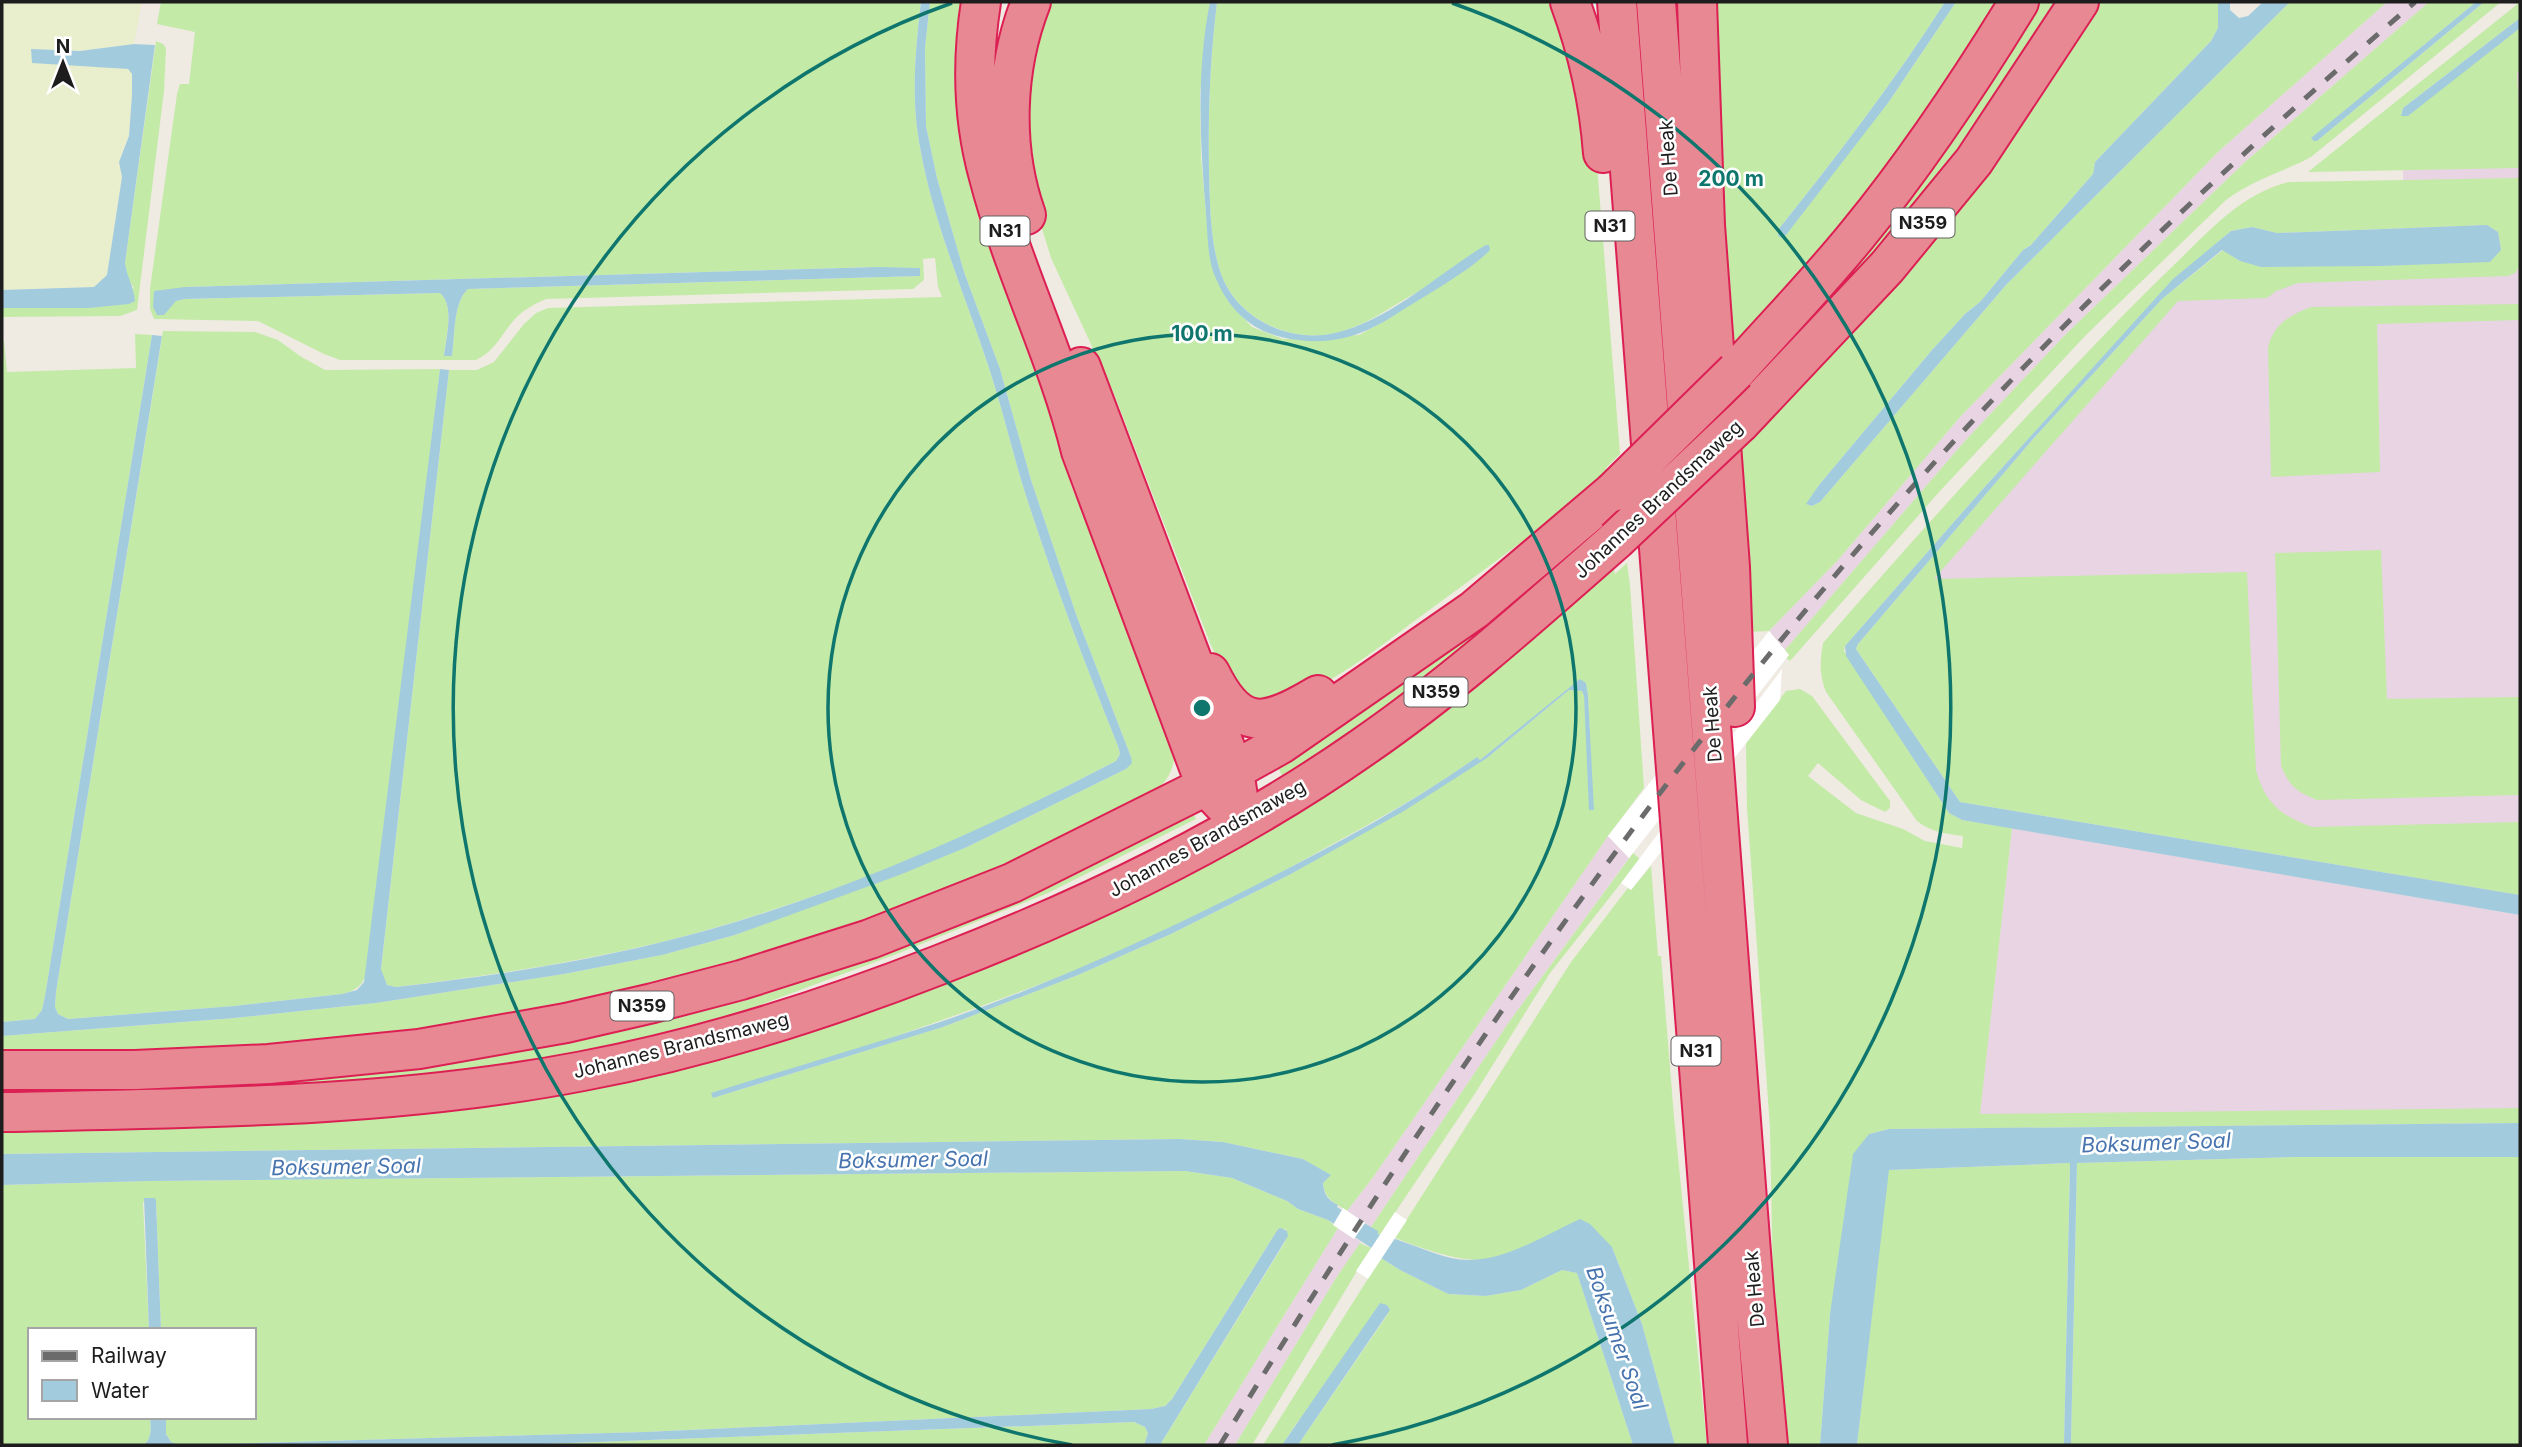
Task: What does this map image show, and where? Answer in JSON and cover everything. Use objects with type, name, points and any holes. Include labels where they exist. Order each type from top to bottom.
[{"type":"highway","name":"N31","points":[[981,2],[976,32],[976,89],[979,127],[988,176],[1011,250],[1072,414],[1081,451],[1220,779]]},
{"type":"highway","name":"N31","points":[[1031,2],[1019,31],[1012,71],[1010,123],[1014,170],[1024,208],[1065,324],[1184,636],[1220,779]]},
{"type":"highway","name":"N31","points":[[1570,2],[1585,41],[1595,83],[1626,389],[1651,449]]},
{"type":"highway","name":"De Heak","points":[[1617,2],[1728,1445]]},
{"type":"highway","name":"De Heak","points":[[1656,2],[1754,1292],[1768,1445]]},
{"type":"highway","name":"N31","points":[[1697,2],[1705,225],[1730,567],[1738,818],[1723,875]]},
{"type":"highway","name":"Johannes Brandsmaweg","points":[[2,1070],[39,1072],[269,1064],[419,1049],[566,1023],[653,1003],[870,939],[1012,883],[1220,779],[1281,744],[1474,610],[1613,492],[1736,371],[1857,235],[1938,127],[2019,2]]},
{"type":"highway","name":"Johannes Brandsmaweg","points":[[18,1111],[253,1107],[367,1101],[582,1072],[671,1052],[793,1017],[874,990],[1008,938],[1106,894],[1241,823],[1364,747],[1480,658],[1616,540],[1740,423],[1887,267],[1974,161],[2078,2]]},
{"type":"highway","name":"N31","points":[[1184,636],[1202,657],[1226,702],[1238,712],[1252,718],[1268,719],[1283,714],[1338,683],[1382,675]]},
{"type":"highway","points":[[1220,779],[1241,823]]},
{"type":"shaded area","points":[[2387,2],[2429,2],[2245,162],[2064,336],[1964,442],[1785,650],[1769,631],[1838,560],[1961,416],[2218,152]]},
{"type":"shaded area","points":[[2520,28],[2520,895],[2394,875],[1858,644],[2162,299],[2405,230],[2401,116]]},
{"type":"shaded area","points":[[2012,828],[2520,915],[2520,1123],[1978,1128]]},
{"type":"shaded area","points":[[1608,836],[1629,858],[1509,1022],[1371,1227],[1347,1211],[1374,1176]]},
{"type":"shaded area","points":[[1338,1228],[1361,1242],[1336,1278],[1235,1445],[1204,1445]]},
{"type":"green space","points":[[2,2],[142,2],[134,44],[80,51],[31,49],[33,63],[113,66],[128,68],[132,73],[129,135],[119,162],[122,177],[107,275],[94,287],[2,290]]},
{"type":"green space","points":[[161,2],[921,2],[915,97],[917,128],[929,190],[990,371],[1044,549],[1118,746],[1120,754],[1116,761],[1007,816],[895,866],[748,918],[658,943],[560,963],[429,983],[396,987],[387,985],[381,970],[449,370],[477,370],[494,362],[524,324],[536,313],[548,308],[942,297],[938,287],[935,258],[923,259],[924,280],[913,289],[546,299],[521,313],[493,347],[476,360],[340,360],[258,321],[154,319],[150,309],[150,289],[177,94],[180,84],[189,84],[195,32],[157,24]],"holes":[[[878,267],[920,276],[468,289],[457,311],[452,355],[444,355],[448,314],[445,299],[440,293],[185,299],[169,306],[185,287]]]},
{"type":"green space","points":[[930,2],[962,2],[956,30],[958,91],[1072,488],[1111,574],[1175,754],[1170,773],[1159,788],[1128,810],[913,906],[703,975],[545,1011],[340,1043],[2,1057],[2,1036],[235,1018],[376,1003],[564,974],[662,955],[735,935],[967,847],[1126,769],[1131,763],[1131,757],[1077,617],[1031,480],[1000,369],[964,272],[937,178],[926,126],[925,48]]},
{"type":"green space","points":[[1044,2],[1210,2],[1200,94],[1201,157],[1210,257],[1229,302],[1252,327],[1283,339],[1359,335],[1388,319],[1490,250],[1370,320],[1336,333],[1301,335],[1283,331],[1251,314],[1227,288],[1220,271],[1212,234],[1209,107],[1217,2],[1561,2],[1594,127],[1620,454],[1606,468],[1607,476],[1541,528],[1353,666],[1310,690],[1290,697],[1260,699],[1240,689],[1220,663],[1114,394],[1051,258],[1036,209],[1023,148],[1024,68]]},
{"type":"green space","points":[[1708,2],[1945,2],[1906,61],[1778,230],[1888,103],[1956,2],[2002,2],[1895,158],[1738,345],[1724,354]]},
{"type":"green space","points":[[2035,2],[2060,2],[2017,76],[1904,225],[1738,404],[1737,390]]},
{"type":"green space","points":[[2094,2],[2218,2],[2218,28],[2211,41],[2095,162],[2093,174],[2031,245],[2023,250],[1980,302],[1965,314],[1932,350],[1819,485],[1807,504],[1812,506],[1820,502],[2006,285],[2290,2],[2387,2],[2218,152],[1961,416],[1838,560],[1769,631],[1746,632],[1732,461],[1745,440]]},
{"type":"green space","points":[[2429,2],[2476,2],[2312,138],[2314,141],[2484,2],[2501,2],[2311,157],[2226,200],[2087,334],[1940,491],[1790,661],[1786,658],[1789,655],[1785,650],[1964,442],[2064,336],[2245,162]]},
{"type":"green space","points":[[2520,2],[2520,18],[2403,108],[2401,114],[2520,28],[2520,70],[2517,73],[2520,168],[2308,172]]},
{"type":"green space","points":[[156,41],[166,48],[164,91],[137,310],[120,316],[2,317],[2,308],[89,308],[134,288],[128,279],[125,263]]},
{"type":"green space","points":[[2519,178],[2520,266],[2515,273],[2508,276],[2298,283],[2276,291],[2267,298],[2178,301],[1934,579],[2247,572],[2256,770],[2270,800],[2283,813],[2312,827],[2520,822],[2520,895],[1960,802],[1856,649],[2033,439],[2162,299],[2223,250],[2240,261],[2501,249],[2498,232],[2487,225],[2277,233],[2252,227],[2231,231],[2173,280],[1982,490],[1845,646],[1844,651],[1949,813],[1962,820],[2012,828],[1980,1114],[2520,1108],[2520,1123],[1889,1129],[1869,1134],[1830,1314],[1820,1445],[1783,1445],[1774,1337],[1770,1128],[1747,808],[1746,743],[1786,691],[1800,689],[1812,696],[1890,801],[1890,808],[1885,812],[1861,800],[1818,763],[1808,776],[1856,813],[1903,829],[1925,841],[1962,848],[1963,836],[1933,830],[1917,821],[1826,692],[1821,668],[1823,643],[2070,370],[2203,237],[2242,203],[2272,187],[2289,182]]},
{"type":"green space","points":[[2520,304],[2520,320],[2377,324],[2380,472],[2271,477],[2268,348],[2278,327],[2289,317],[2311,307]]},
{"type":"green space","points":[[163,331],[255,332],[278,340],[325,370],[440,369],[368,969],[359,986],[342,994],[234,1006],[68,1019],[58,1014],[55,1007],[56,992]]},
{"type":"green space","points":[[135,334],[152,335],[45,996],[42,1010],[35,1019],[2,1022],[2,341],[7,372],[136,368]]},
{"type":"green space","points":[[1614,510],[1615,524],[1480,640],[1285,781],[1275,762]]},
{"type":"green space","points":[[2381,550],[2387,699],[2520,697],[2520,795],[2317,800],[2299,791],[2288,779],[2281,766],[2275,553]]},
{"type":"green space","points":[[1627,563],[1644,788],[1347,1211],[1326,1193],[1323,1183],[1330,1175],[1303,1159],[1223,1142],[1180,1139],[2,1154],[2,1126],[410,1112],[1113,908],[1613,565],[1615,574]],"holes":[[[1580,680],[1586,683],[1593,810],[1584,696],[1582,691],[1569,690],[1487,758],[1289,875],[1171,934],[1078,975],[943,1027],[713,1098],[984,1005],[1074,971],[1172,928],[1368,825],[1476,758],[1479,761]]]},
{"type":"green space","points":[[1191,809],[1196,819],[1048,893],[894,955],[685,1033],[606,1052],[364,1086],[2,1096],[2,1086],[565,1038]]},
{"type":"green space","points":[[1633,853],[1640,859],[1550,973],[1476,1092],[1380,1235],[1371,1227],[1509,1022]]},
{"type":"green space","points":[[1651,866],[1707,1445],[1675,1445],[1642,1324],[1612,1247],[1476,1260],[1444,1255],[1395,1238],[1571,962],[1628,888],[1631,890]]},
{"type":"green space","points":[[2297,1157],[2520,1157],[2520,1445],[2071,1445],[2077,1163]]},
{"type":"green space","points":[[2070,1163],[2064,1445],[1857,1445],[1888,1170]]},
{"type":"green space","points":[[1185,1171],[1232,1178],[1328,1220],[1338,1228],[1204,1445],[1160,1445],[1285,1242],[1285,1229],[1278,1229],[1172,1399],[1165,1406],[1151,1409],[645,1432],[180,1445],[171,1442],[166,1434],[166,1419],[256,1419],[256,1328],[161,1328],[156,1201],[143,1202],[149,1328],[28,1328],[28,1419],[150,1419],[147,1442],[144,1445],[2,1445],[2,1185],[150,1181]]},
{"type":"green space","points":[[1360,1243],[1371,1248],[1252,1445],[1235,1445],[1336,1278]]},
{"type":"green space","points":[[1381,1258],[1448,1294],[1486,1296],[1521,1290],[1562,1270],[1577,1273],[1633,1445],[1298,1445],[1390,1311],[1296,1424],[1282,1445],[1263,1445]]},
{"type":"green space","points":[[1134,1422],[1145,1427],[1148,1433],[1144,1445],[516,1445]]},
{"type":"water","points":[[921,2],[930,2],[925,48],[926,126],[937,178],[964,272],[1000,369],[1031,480],[1077,617],[1132,763],[1126,769],[967,847],[902,874],[735,935],[662,955],[564,974],[376,1003],[235,1018],[2,1036],[2,1022],[35,1019],[42,1010],[45,996],[152,335],[162,336],[56,992],[55,1007],[58,1014],[68,1019],[234,1006],[342,994],[357,990],[364,982],[440,369],[449,370],[381,969],[387,985],[396,987],[561,964],[658,943],[777,909],[949,842],[1116,761],[1120,754],[1118,746],[1044,549],[990,371],[929,190],[917,128],[915,97]]},
{"type":"water","points":[[1210,2],[1217,2],[1209,107],[1212,234],[1220,271],[1227,288],[1251,314],[1282,331],[1300,335],[1335,333],[1356,327],[1394,307],[1486,245],[1489,245],[1490,250],[1433,292],[1386,320],[1350,336],[1325,341],[1298,340],[1272,334],[1249,323],[1224,294],[1211,265],[1208,248],[1200,108]]},
{"type":"water","points":[[1945,2],[1956,2],[1888,103],[1786,235],[1782,238],[1778,236],[1778,230],[1906,61]]},
{"type":"water","points":[[2218,2],[2230,2],[2230,10],[2239,18],[2248,16],[2263,2],[2290,2],[2006,285],[1820,502],[1812,506],[1806,504],[1932,350],[1965,314],[1980,302],[2023,250],[2031,245],[2093,174],[2095,162],[2211,41],[2218,28]]},
{"type":"water","points":[[2476,2],[2484,2],[2317,141],[2311,138]]},
{"type":"water","points":[[2520,18],[2520,28],[2408,116],[2401,116],[2403,108]]},
{"type":"water","points":[[134,44],[155,45],[125,263],[135,301],[89,308],[2,308],[2,290],[94,287],[107,275],[122,177],[119,162],[129,136],[132,74],[128,69],[32,63],[31,49],[80,51]]},
{"type":"water","points":[[2487,225],[2498,232],[2501,250],[2490,262],[2261,267],[2240,261],[2222,250],[2162,299],[2033,439],[1856,649],[1960,802],[2520,895],[2520,915],[1962,820],[1949,813],[1846,656],[1845,646],[2173,279],[2231,231],[2252,227],[2277,233]]},
{"type":"water","points":[[920,268],[920,276],[468,289],[457,311],[452,356],[444,356],[448,314],[445,299],[440,293],[185,299],[176,301],[164,315],[157,315],[153,307],[154,291],[185,287]]},
{"type":"water","points":[[1580,679],[1586,683],[1588,695],[1594,810],[1589,810],[1584,696],[1582,691],[1569,690],[1487,758],[1404,811],[1289,875],[1171,934],[1078,975],[943,1027],[713,1098],[711,1093],[911,1031],[1014,995],[1196,914],[1264,881],[1388,814],[1477,757],[1480,760]]},
{"type":"water","name":"Boksumer Soal","points":[[2520,1123],[2520,1157],[2297,1157],[2077,1163],[2071,1445],[2064,1445],[2070,1163],[1889,1170],[1857,1445],[1820,1445],[1830,1314],[1853,1154],[1869,1134],[1889,1129]]},
{"type":"water","name":"Boksumer Soal","points":[[1180,1139],[1223,1142],[1303,1159],[1331,1175],[1323,1183],[1327,1197],[1338,1205],[1337,1207],[1378,1231],[1378,1234],[1451,1258],[1485,1259],[1517,1249],[1580,1219],[1590,1224],[1612,1247],[1642,1324],[1675,1445],[1633,1445],[1577,1273],[1562,1270],[1521,1290],[1486,1296],[1448,1294],[1400,1270],[1328,1220],[1232,1178],[1185,1171],[150,1181],[2,1185],[2,1154]]},
{"type":"water","points":[[144,1198],[155,1198],[161,1328],[149,1328]]},
{"type":"water","points":[[1278,1229],[1287,1231],[1288,1236],[1160,1445],[1144,1445],[1148,1433],[1145,1427],[1134,1422],[516,1445],[180,1445],[645,1432],[1151,1409],[1165,1406],[1172,1399]]},
{"type":"water","points":[[1380,1303],[1387,1305],[1390,1310],[1298,1445],[1282,1445]]},
{"type":"water","points":[[150,1419],[166,1419],[166,1434],[171,1442],[180,1445],[144,1445],[150,1436]]},
{"type":"pier","points":[[1769,631],[1789,655],[1629,858],[1608,836]]},
{"type":"pier","points":[[1782,669],[1780,700],[1631,890],[1621,883]]},
{"type":"pier","points":[[1343,1208],[1365,1223],[1354,1239],[1333,1225]]},
{"type":"pier","points":[[1395,1212],[1407,1220],[1368,1279],[1356,1271]]},
{"type":"railway","points":[[1220,1445],[1375,1199],[1538,958],[1712,725],[1804,612],[1959,435],[2084,306],[2280,121],[2415,2]]}]
